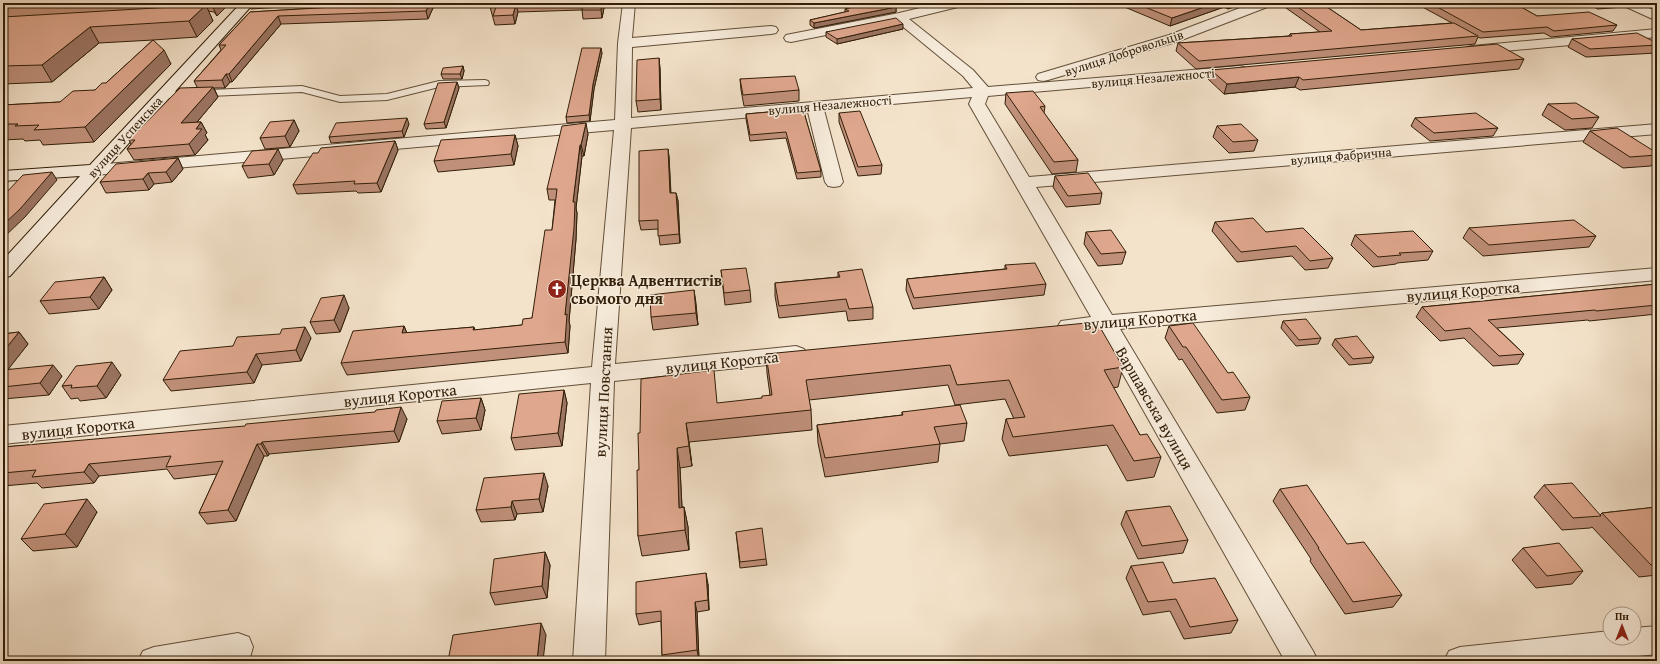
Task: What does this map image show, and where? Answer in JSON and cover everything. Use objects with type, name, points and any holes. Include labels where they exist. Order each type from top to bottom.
[{"type":"street","name":"вулиця Повстання","points":[[589,661],[603,375],[623,124],[625,43],[629,3]]},
{"type":"street","points":[[791,38],[957,3]]},
{"type":"street","name":"вулиця Добровольців","points":[[980,94],[1068,71],[1166,40],[1265,3]]},
{"type":"street","points":[[1629,3],[1657,17]]},
{"type":"street","name":"вулиця Успенська","points":[[3,272],[163,95],[246,11]]},
{"type":"street","points":[[899,16],[968,73],[982,90],[980,94]]},
{"type":"street","points":[[625,43],[771,30]]},
{"type":"street","points":[[1460,51],[1657,33]]},
{"type":"street","name":"вулиця Незалежності","points":[[3,176],[95,170],[590,129],[643,121],[815,106],[980,94],[1255,69]]},
{"type":"street","name":"Варшавська вулиця","points":[[980,94],[976,104],[1024,183],[1302,661]]},
{"type":"street","points":[[815,106],[834,182]]},
{"type":"street","name":"вулиця Фабрична","points":[[1024,183],[1657,129]]},
{"type":"street","name":"вулиця Коротка","points":[[1050,328],[1657,274]]},
{"type":"street","name":"вулиця Коротка","points":[[3,435],[603,375],[815,352]]},
{"type":"street","points":[[1460,661],[1657,640]]},
{"type":"street","points":[[154,661],[238,647],[233,661]]},
{"type":"lane","points":[[163,95],[302,90],[340,99],[392,96],[439,84],[485,82]]},
{"type":"building","points":[[3,3],[64,3],[3,7]]},
{"type":"building","points":[[401,3],[430,3],[426,11],[278,16],[229,74],[226,74],[222,80],[194,81],[226,45],[219,45],[250,12]]},
{"type":"building","points":[[492,3],[544,3],[516,4],[513,15],[493,16],[496,7],[490,7]]},
{"type":"building","points":[[584,3],[602,3],[601,10],[582,10]]},
{"type":"building","points":[[871,3],[890,3],[896,7],[814,23],[810,20],[849,11],[845,9]]},
{"type":"building","points":[[1135,3],[1216,3],[1172,18]]},
{"type":"building","points":[[1292,3],[1321,3],[1361,30],[1454,23],[1478,36],[1199,61],[1178,43],[1292,36],[1290,34],[1332,31]]},
{"type":"building","points":[[1430,3],[1514,3],[1537,16],[1589,12],[1617,25],[1554,31],[1547,27],[1483,32]]},
{"type":"building","points":[[206,5],[189,21],[90,27],[42,65],[3,66],[3,17]]},
{"type":"building","points":[[896,18],[903,24],[837,39],[826,32]]},
{"type":"building","points":[[1637,33],[1657,43],[1657,45],[1590,49],[1572,39]]},
{"type":"building","points":[[153,40],[164,50],[85,127],[34,130],[39,125],[15,126],[18,124],[3,124],[3,105],[60,102],[73,91],[95,90],[102,83],[106,83]]},
{"type":"building","points":[[1497,44],[1524,59],[1303,80],[1299,77],[1227,84],[1211,70]]},
{"type":"building","points":[[582,48],[601,48],[593,84],[589,115],[566,117]]},
{"type":"building","points":[[659,58],[660,99],[636,101],[637,60]]},
{"type":"building","points":[[463,66],[460,74],[441,74],[443,68]]},
{"type":"building","points":[[795,76],[799,90],[743,95],[740,79]]},
{"type":"building","points":[[457,82],[444,122],[424,124],[438,83]]},
{"type":"building","points":[[213,87],[181,123],[201,122],[196,129],[202,129],[189,144],[127,149],[135,140],[129,140],[180,88]]},
{"type":"building","points":[[1033,91],[1045,106],[1040,107],[1078,160],[1054,162],[1006,93]]},
{"type":"building","points":[[1576,103],[1599,117],[1572,119],[1548,104]]},
{"type":"building","points":[[803,109],[821,171],[797,173],[786,132],[750,135],[746,114]]},
{"type":"building","points":[[860,111],[882,165],[858,167],[839,113]]},
{"type":"building","points":[[1476,113],[1498,128],[1434,133],[1415,118]]},
{"type":"building","points":[[407,118],[402,131],[329,137],[336,123]]},
{"type":"building","points":[[294,120],[285,136],[260,138],[270,122]]},
{"type":"building","points":[[586,123],[580,145],[573,202],[575,202],[574,228],[565,315],[567,314],[565,342],[341,363],[353,331],[404,326],[402,333],[474,327],[473,330],[522,325],[523,319],[532,318],[545,230],[552,230],[557,189],[547,189],[562,126]]},
{"type":"building","points":[[1241,124],[1258,140],[1233,142],[1217,126]]},
{"type":"building","points":[[1617,128],[1657,153],[1657,155],[1630,157],[1590,131]]},
{"type":"building","points":[[515,135],[511,154],[434,161],[441,140]]},
{"type":"building","points":[[395,141],[377,183],[354,184],[355,181],[293,185],[313,153],[318,153],[321,148]]},
{"type":"building","points":[[278,149],[269,164],[242,166],[252,151]]},
{"type":"building","points":[[668,149],[670,193],[676,193],[679,234],[658,236],[658,220],[639,221],[639,151]]},
{"type":"building","points":[[178,158],[166,172],[148,173],[143,179],[100,182],[116,164]]},
{"type":"building","points":[[52,172],[20,209],[3,225],[3,196],[23,175]]},
{"type":"building","points":[[1088,173],[1102,193],[1068,196],[1055,176]]},
{"type":"building","points":[[1253,218],[1266,232],[1303,228],[1333,258],[1310,261],[1296,246],[1241,252],[1215,222]]},
{"type":"building","points":[[1574,220],[1596,236],[1489,245],[1469,228]]},
{"type":"building","points":[[1111,230],[1126,252],[1101,254],[1086,232]]},
{"type":"building","points":[[1413,231],[1433,251],[1399,253],[1401,255],[1378,257],[1355,235]]},
{"type":"building","points":[[1035,263],[1046,284],[914,298],[907,279],[1007,269],[1005,265]]},
{"type":"building","points":[[746,268],[750,290],[724,293],[721,270]]},
{"type":"building","points":[[862,269],[873,307],[849,309],[846,299],[779,306],[775,283],[840,277],[838,272]]},
{"type":"building","points":[[104,277],[90,297],[40,301],[55,282]]},
{"type":"building","points":[[1657,284],[1657,305],[1488,320],[1524,354],[1499,356],[1470,328],[1445,331],[1422,307]]},
{"type":"building","points":[[694,290],[696,313],[651,317],[650,295]]},
{"type":"building","points":[[344,295],[334,320],[310,322],[321,298]]},
{"type":"building","points":[[1306,319],[1321,338],[1299,340],[1283,321]]},
{"type":"building","points":[[1097,322],[1123,367],[1104,370],[1140,435],[1147,434],[1161,457],[1134,461],[1113,425],[1013,437],[1006,419],[1025,417],[1009,380],[957,385],[950,365],[806,380],[811,410],[686,423],[689,446],[677,448],[679,508],[684,507],[685,530],[638,536],[637,470],[639,470],[638,433],[640,433],[641,379],[714,370],[717,403],[762,398],[762,396],[772,395],[766,354]]},
{"type":"building","points":[[1193,323],[1228,373],[1233,372],[1250,397],[1222,400],[1186,347],[1183,347],[1169,326]]},
{"type":"building","points":[[305,327],[296,350],[256,354],[247,372],[163,380],[180,351],[233,346],[237,337],[280,334],[282,329]]},
{"type":"building","points":[[19,332],[3,352],[3,334]]},
{"type":"building","points":[[1357,336],[1374,357],[1353,359],[1335,339]]},
{"type":"building","points":[[112,362],[97,386],[71,388],[72,385],[62,386],[76,366]]},
{"type":"building","points":[[53,365],[40,383],[3,387],[3,370]]},
{"type":"building","points":[[564,390],[558,433],[511,438],[519,394]]},
{"type":"building","points":[[481,398],[476,418],[437,421],[442,401]]},
{"type":"building","points":[[960,405],[967,423],[934,427],[940,444],[825,458],[817,425],[903,415],[902,412]]},
{"type":"building","points":[[401,407],[394,431],[262,442],[261,444],[257,444],[228,510],[199,513],[223,461],[166,467],[171,456],[89,464],[84,472],[32,477],[36,470],[3,473],[3,447],[245,426],[246,424],[375,412],[376,410]]},
{"type":"building","points":[[544,473],[539,499],[512,501],[511,507],[476,510],[484,478]]},
{"type":"building","points":[[1572,483],[1601,516],[1573,518],[1544,485]]},
{"type":"building","points":[[1307,485],[1347,544],[1364,542],[1402,595],[1353,602],[1280,489]]},
{"type":"building","points":[[87,499],[65,534],[21,539],[44,504]]},
{"type":"building","points":[[1170,506],[1188,540],[1142,546],[1126,511]]},
{"type":"building","points":[[1657,507],[1657,564],[1651,565],[1602,513]]},
{"type":"building","points":[[762,528],[766,559],[740,562],[736,532]]},
{"type":"building","points":[[1559,543],[1583,571],[1547,576],[1523,548]]},
{"type":"building","points":[[545,552],[542,586],[490,593],[494,559]]},
{"type":"building","points":[[1163,562],[1173,583],[1215,578],[1238,620],[1190,627],[1176,599],[1148,602],[1131,566]]},
{"type":"building","points":[[706,573],[708,600],[695,602],[697,650],[662,655],[661,611],[636,614],[636,582]]},
{"type":"building","points":[[541,623],[537,661],[448,661],[453,635]]},
{"type":"building","points":[[1247,659],[1248,661],[1235,661]]},
{"type":"place","name":"Церква Адвентистів сьомого дня","points":[[557,289]]}]
